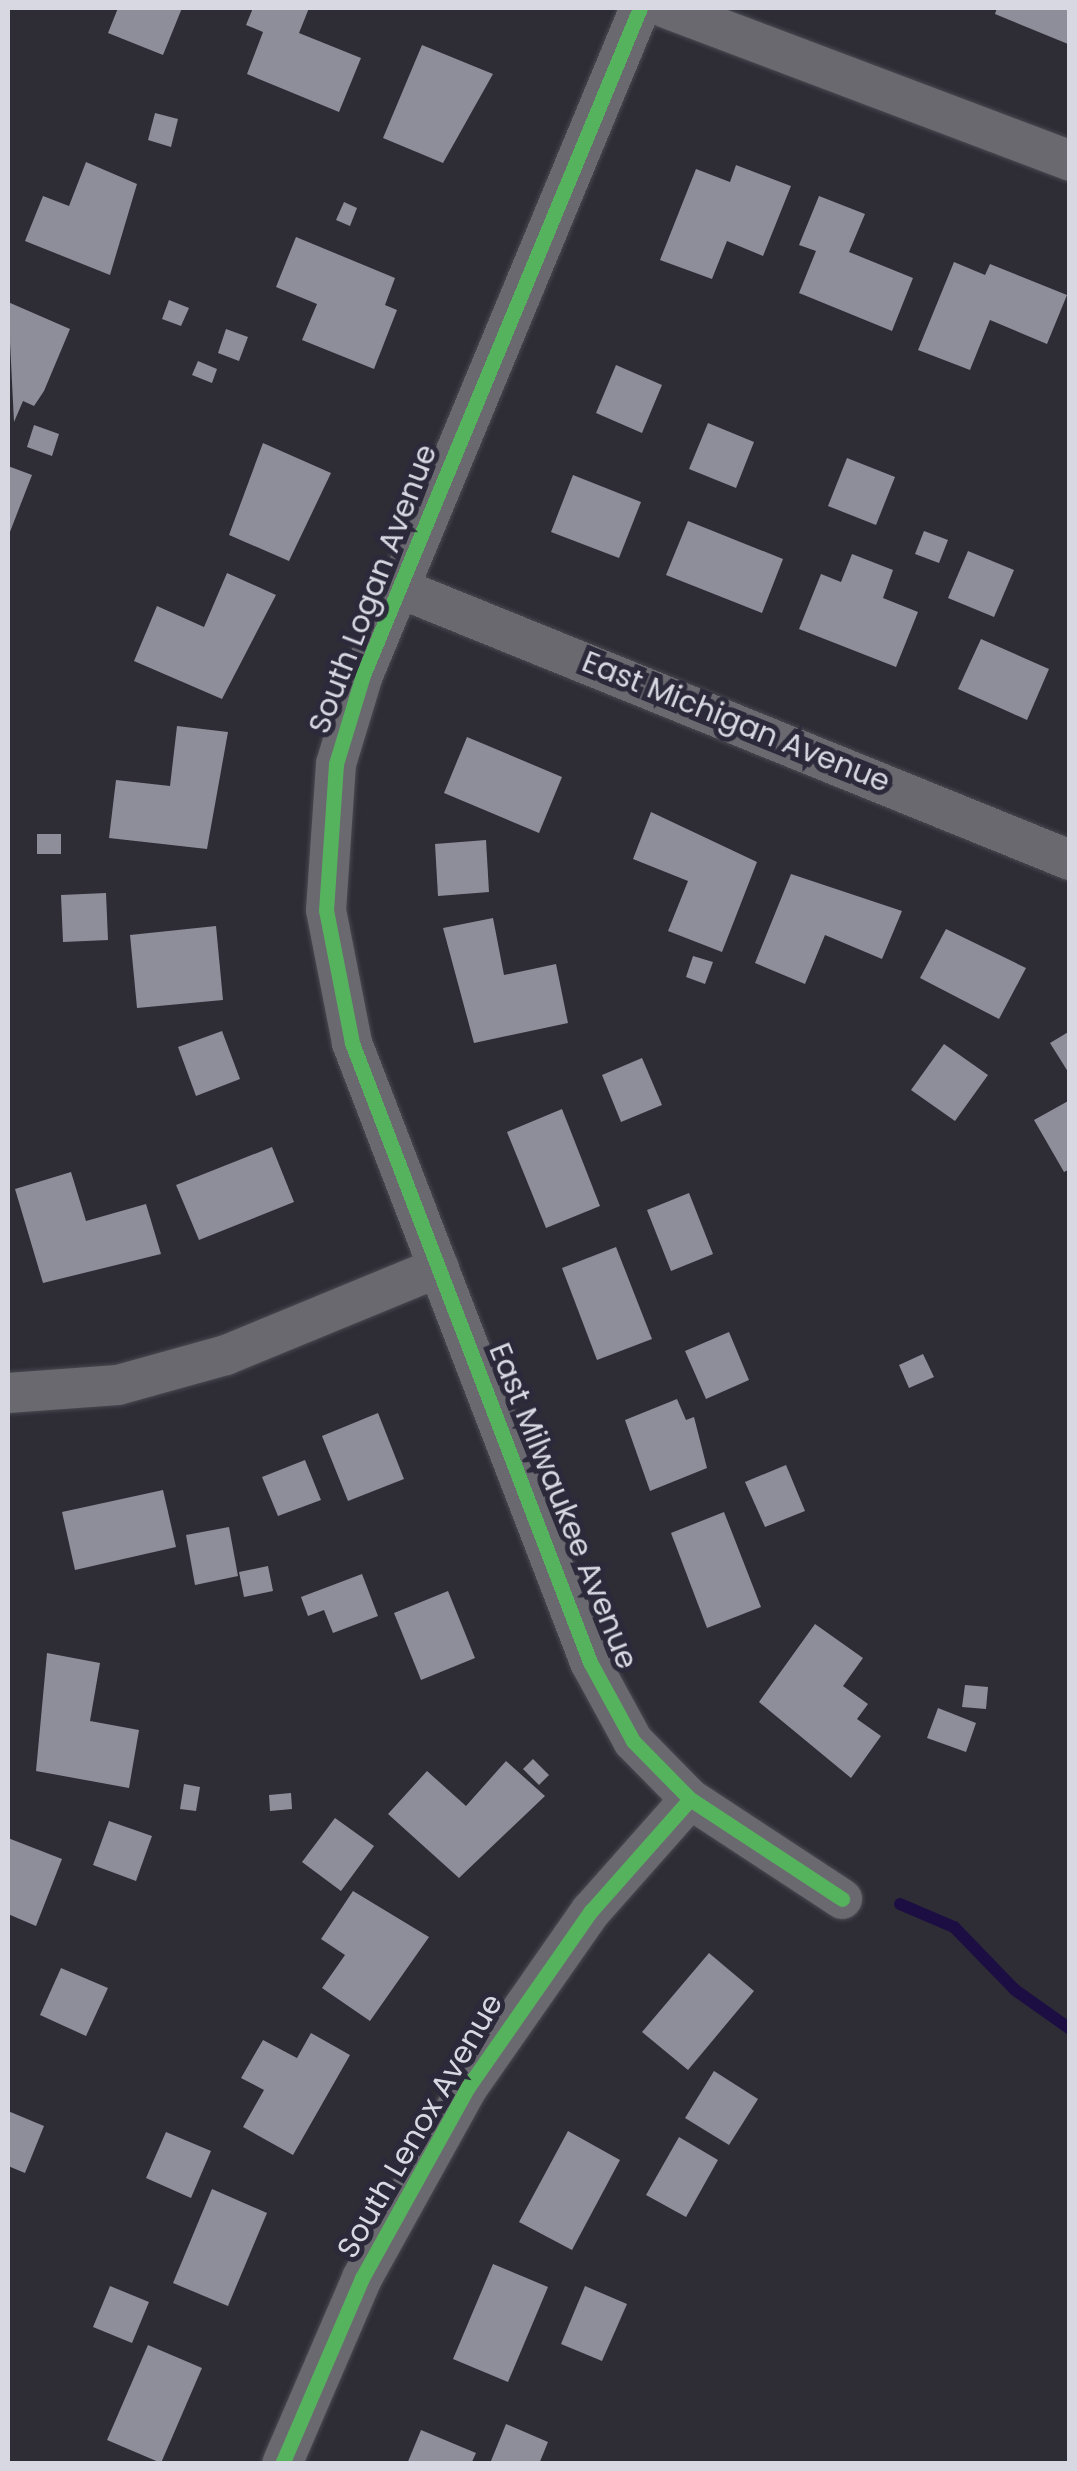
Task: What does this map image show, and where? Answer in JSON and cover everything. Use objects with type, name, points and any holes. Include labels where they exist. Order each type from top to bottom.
[{"type":"street","name":"South Logan Avenue","points":[[439,1267],[352,1043],[326,910],[336,764],[400,588],[640,8]]},
{"type":"street","points":[[666,8],[1070,161]]},
{"type":"street","name":"East Michigan Avenue","points":[[400,588],[1070,860]]},
{"type":"street","points":[[8,1393],[118,1385],[226,1355],[439,1267]]},
{"type":"street","name":"East Milwaukee Avenue","points":[[439,1267],[590,1662],[634,1741],[690,1799],[842,1900]]},
{"type":"street","name":"South Lenox Avenue","points":[[282,2464],[362,2278],[468,2087],[590,1911],[690,1799]]},
{"type":"building","points":[[118,8],[182,8],[163,55],[108,33]]},
{"type":"building","points":[[253,8],[309,8],[299,33],[361,58],[339,112],[247,74],[263,32],[246,25]]},
{"type":"building","points":[[997,8],[1070,8],[1068,44],[995,14]]},
{"type":"building","points":[[422,45],[493,74],[443,163],[383,138]]},
{"type":"building","points":[[155,113],[178,119],[171,147],[148,140]]},
{"type":"building","points":[[86,162],[137,184],[110,275],[25,241],[43,196],[69,206]]},
{"type":"building","points":[[736,165],[791,186],[763,256],[727,241],[712,279],[660,260],[696,169],[730,182]]},
{"type":"building","points":[[819,196],[865,214],[849,252],[913,278],[892,331],[799,293],[816,251],[799,245]]},
{"type":"building","points":[[344,202],[357,208],[350,226],[336,220]]},
{"type":"building","points":[[296,237],[395,278],[385,305],[397,310],[374,369],[302,340],[317,304],[276,287]]},
{"type":"building","points":[[954,262],[985,275],[990,264],[1067,295],[1047,344],[990,320],[970,370],[918,350]]},
{"type":"building","points":[[169,300],[189,308],[181,326],[162,319]]},
{"type":"building","points":[[8,302],[70,329],[44,391],[34,406],[23,401],[14,422]]},
{"type":"building","points":[[226,329],[248,337],[239,361],[218,353]]},
{"type":"building","points":[[198,361],[217,369],[212,383],[192,375]]},
{"type":"building","points":[[616,365],[662,385],[642,433],[596,413]]},
{"type":"building","points":[[708,423],[754,442],[736,488],[689,469]]},
{"type":"building","points":[[34,425],[59,434],[52,456],[27,447]]},
{"type":"building","points":[[263,443],[331,473],[289,561],[229,535]]},
{"type":"building","points":[[847,458],[895,477],[876,525],[828,506]]},
{"type":"building","points":[[8,466],[32,475],[8,537]]},
{"type":"building","points":[[573,475],[641,502],[619,558],[551,532]]},
{"type":"building","points":[[688,521],[783,559],[762,613],[666,575]]},
{"type":"building","points":[[924,531],[948,540],[939,563],[915,554]]},
{"type":"building","points":[[968,551],[1014,570],[994,617],[948,598]]},
{"type":"building","points":[[852,554],[893,570],[883,598],[918,612],[896,667],[799,629],[821,574],[841,582]]},
{"type":"building","points":[[227,573],[276,595],[222,699],[134,661],[157,606],[204,627]]},
{"type":"building","points":[[981,639],[1049,669],[1027,720],[958,689]]},
{"type":"building","points":[[177,726],[228,732],[207,849],[109,838],[116,780],[170,786]]},
{"type":"building","points":[[467,737],[562,777],[539,833],[444,793]]},
{"type":"building","points":[[651,812],[757,862],[722,952],[668,931],[688,881],[633,859]]},
{"type":"building","points":[[37,834],[61,834],[61,854],[37,854]]},
{"type":"building","points":[[486,840],[489,892],[438,896],[435,844]]},
{"type":"building","points":[[791,874],[902,911],[882,959],[825,935],[805,984],[755,963]]},
{"type":"building","points":[[106,893],[108,940],[63,942],[61,895]]},
{"type":"building","points":[[493,918],[504,975],[556,964],[568,1023],[474,1043],[443,928]]},
{"type":"building","points":[[216,926],[223,1000],[137,1008],[130,935]]},
{"type":"building","points":[[946,929],[1026,968],[999,1019],[920,978]]},
{"type":"building","points":[[693,956],[713,962],[705,984],[686,977]]},
{"type":"building","points":[[222,1031],[240,1079],[196,1096],[178,1047]]},
{"type":"building","points":[[1070,1031],[1070,1075],[1050,1043]]},
{"type":"building","points":[[944,1044],[988,1075],[955,1121],[911,1090]]},
{"type":"building","points":[[642,1058],[662,1105],[621,1122],[602,1075]]},
{"type":"building","points":[[1070,1100],[1070,1169],[1064,1172],[1034,1120]]},
{"type":"building","points":[[562,1109],[600,1206],[546,1228],[507,1132]]},
{"type":"building","points":[[272,1147],[294,1202],[199,1240],[176,1185]]},
{"type":"building","points":[[71,1172],[86,1221],[146,1204],[161,1254],[43,1283],[15,1189]]},
{"type":"building","points":[[689,1193],[713,1254],[671,1271],[647,1210]]},
{"type":"building","points":[[616,1247],[652,1339],[597,1360],[562,1268]]},
{"type":"building","points":[[729,1332],[749,1380],[706,1399],[685,1351]]},
{"type":"building","points":[[923,1354],[934,1377],[909,1388],[899,1365]]},
{"type":"building","points":[[677,1399],[686,1420],[694,1417],[707,1468],[650,1491],[625,1420]]},
{"type":"building","points":[[378,1413],[404,1479],[348,1501],[322,1436]]},
{"type":"building","points":[[305,1460],[321,1500],[278,1516],[262,1477]]},
{"type":"building","points":[[786,1465],[805,1511],[765,1527],[745,1482]]},
{"type":"building","points":[[163,1490],[176,1547],[75,1570],[62,1512]]},
{"type":"building","points":[[724,1512],[761,1607],[707,1628],[671,1533]]},
{"type":"building","points":[[229,1527],[238,1576],[195,1585],[186,1535]]},
{"type":"building","points":[[268,1566],[273,1591],[244,1597],[239,1572]]},
{"type":"building","points":[[362,1574],[378,1616],[333,1633],[324,1610],[308,1616],[301,1597]]},
{"type":"building","points":[[448,1591],[475,1658],[421,1680],[394,1613]]},
{"type":"building","points":[[815,1624],[863,1658],[843,1686],[868,1704],[857,1719],[881,1736],[851,1778],[759,1702]]},
{"type":"building","points":[[47,1653],[100,1663],[90,1721],[139,1730],[129,1788],[36,1771]]},
{"type":"building","points":[[965,1685],[988,1687],[986,1709],[962,1707]]},
{"type":"building","points":[[938,1708],[976,1723],[966,1752],[927,1738]]},
{"type":"building","points":[[533,1759],[549,1775],[539,1785],[523,1769]]},
{"type":"building","points":[[506,1761],[545,1796],[459,1878],[388,1814],[427,1771],[466,1806]]},
{"type":"building","points":[[184,1784],[200,1787],[196,1811],[180,1809]]},
{"type":"building","points":[[291,1793],[292,1809],[270,1811],[269,1795]]},
{"type":"building","points":[[335,1818],[374,1846],[341,1891],[302,1862]]},
{"type":"building","points":[[109,1821],[152,1836],[136,1881],[93,1865]]},
{"type":"building","points":[[8,1838],[62,1859],[36,1926],[8,1914]]},
{"type":"building","points":[[353,1891],[429,1937],[370,2021],[322,1988],[345,1955],[321,1939]]},
{"type":"building","points":[[709,1953],[754,1991],[688,2070],[642,2032]]},
{"type":"building","points":[[61,1968],[108,1988],[86,2036],[40,2015]]},
{"type":"building","points":[[311,2033],[350,2055],[293,2155],[243,2127],[264,2090],[241,2078],[263,2040],[297,2058]]},
{"type":"building","points":[[714,2071],[758,2099],[729,2145],[685,2118]]},
{"type":"building","points":[[8,2111],[44,2126],[25,2173],[8,2166]]},
{"type":"building","points":[[568,2131],[620,2160],[572,2250],[519,2222]]},
{"type":"building","points":[[166,2132],[211,2151],[191,2198],[146,2178]]},
{"type":"building","points":[[679,2137],[718,2160],[686,2217],[646,2195]]},
{"type":"building","points":[[212,2189],[267,2213],[228,2306],[173,2283]]},
{"type":"building","points":[[493,2264],[548,2287],[508,2382],[453,2359]]},
{"type":"building","points":[[110,2286],[149,2302],[132,2343],[93,2327]]},
{"type":"building","points":[[585,2286],[627,2304],[602,2361],[561,2344]]},
{"type":"building","points":[[148,2345],[202,2368],[161,2463],[107,2440]]},
{"type":"building","points":[[506,2424],[548,2442],[539,2464],[491,2461]]},
{"type":"building","points":[[421,2430],[476,2453],[471,2464],[407,2464]]},
{"type":"waterway","points":[[900,1904],[954,1927],[1015,1990],[1070,2029]]},
{"type":"cycle path","points":[[640,8],[363,675],[336,764],[326,910],[352,1043],[590,1662],[633,1741],[690,1799],[842,1899]]},
{"type":"cycle path","points":[[282,2464],[362,2278],[468,2087],[591,1911],[690,1799]]}]
